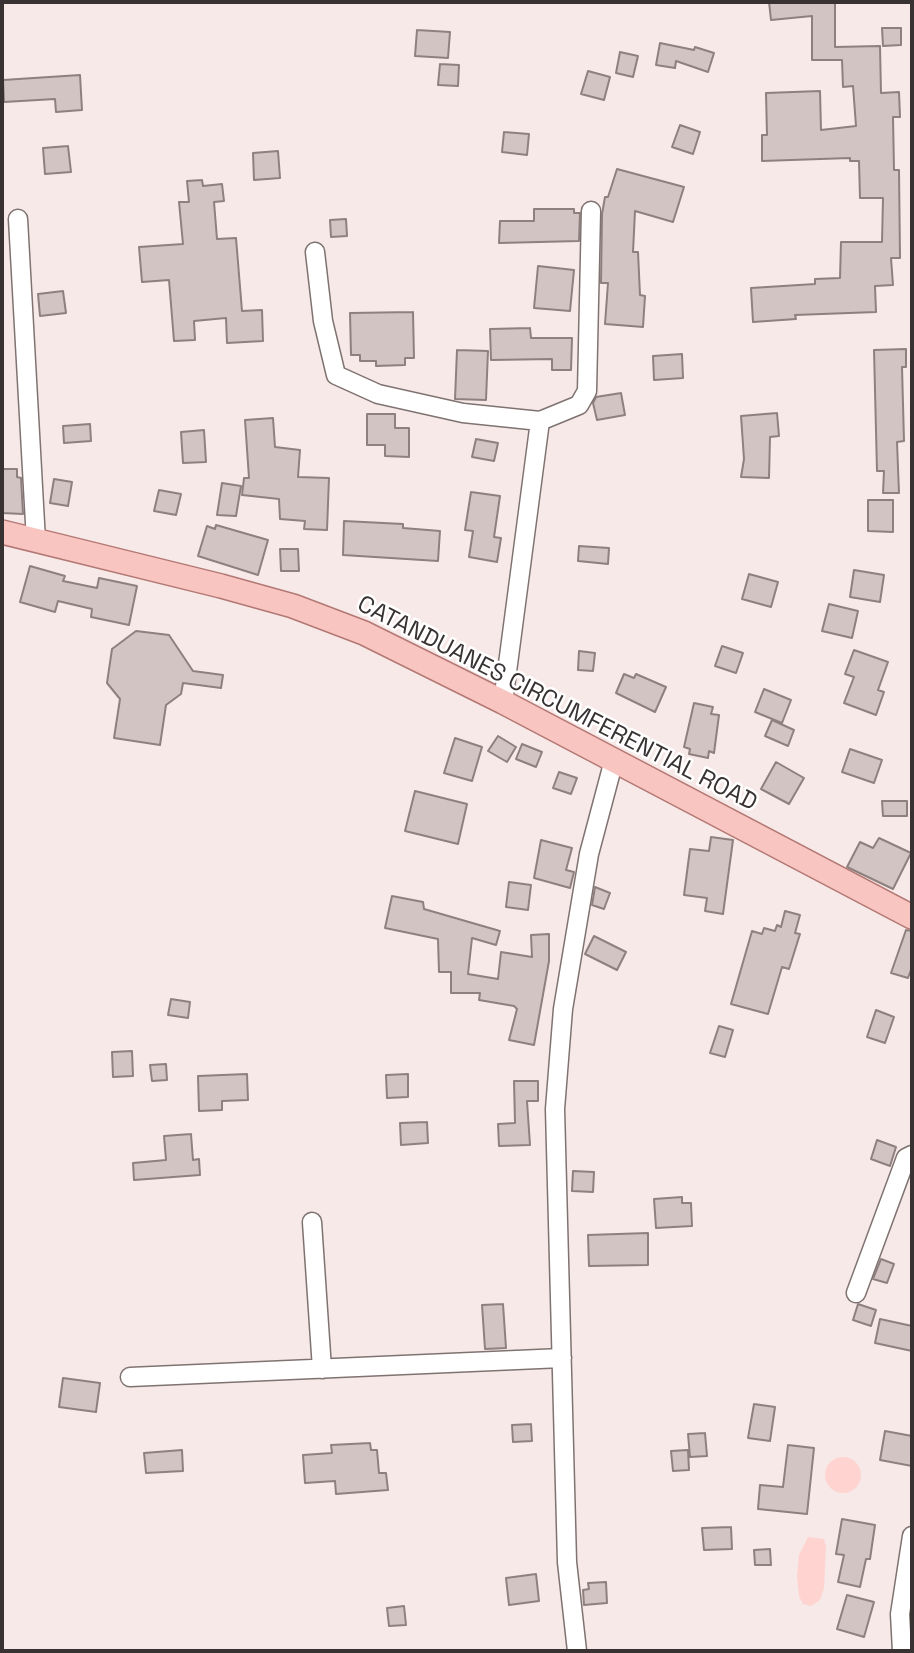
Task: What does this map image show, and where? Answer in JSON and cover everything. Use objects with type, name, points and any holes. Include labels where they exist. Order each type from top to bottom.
[{"type":"main road","name":"CATANDUANES CIRCUMFERENTIAL ROAD","points":[[2,532],[293,606],[364,633],[503,702],[912,917]]},
{"type":"street","points":[[503,702],[540,421],[548,414],[579,405],[587,391],[591,211]]},
{"type":"street","points":[[19,219],[36,541]]},
{"type":"street","points":[[315,251],[323,321],[336,375],[379,394],[463,413],[540,421]]},
{"type":"street","points":[[577,1651],[567,1562],[555,1109],[563,1009],[589,854],[614,760]]},
{"type":"street","points":[[856,1293],[906,1158],[912,1154]]},
{"type":"street","points":[[312,1222],[322,1369]]},
{"type":"street","points":[[130,1377],[562,1358]]},
{"type":"street","points":[[902,1651],[900,1614],[912,1536]]},
{"type":"shaded area","points":[[843,1457],[856,1462],[861,1475],[856,1488],[843,1493],[830,1488],[825,1475],[830,1462]]},
{"type":"shaded area","points":[[808,1537],[824,1539],[826,1547],[824,1588],[820,1600],[811,1606],[803,1604],[799,1596],[797,1576],[799,1555]]},
{"type":"building","points":[[769,2],[835,2],[835,47],[880,46],[881,93],[899,92],[900,117],[893,117],[894,170],[899,170],[900,258],[891,258],[893,285],[875,286],[876,312],[795,315],[796,319],[753,322],[751,288],[815,284],[815,279],[840,278],[841,242],[882,242],[883,198],[860,198],[859,161],[850,161],[850,158],[762,161],[762,135],[767,135],[766,93],[820,91],[821,130],[856,126],[853,86],[843,87],[842,60],[812,60],[812,16],[771,20]]},
{"type":"building","points":[[882,28],[901,28],[901,45],[883,46]]},
{"type":"building","points":[[417,30],[450,32],[448,58],[415,56]]},
{"type":"building","points":[[660,43],[694,50],[695,47],[714,53],[708,72],[676,61],[675,68],[656,65]]},
{"type":"building","points":[[620,52],[638,56],[633,77],[616,73]]},
{"type":"building","points":[[440,64],[459,65],[458,86],[438,85]]},
{"type":"building","points":[[588,71],[610,77],[604,100],[581,94]]},
{"type":"building","points":[[80,75],[82,110],[56,112],[55,99],[4,102],[3,80]]},
{"type":"building","points":[[680,125],[700,132],[693,154],[672,147]]},
{"type":"building","points":[[504,132],[529,134],[527,155],[502,152]]},
{"type":"building","points":[[68,146],[71,172],[45,174],[43,148]]},
{"type":"building","points":[[278,151],[280,178],[254,180],[253,153]]},
{"type":"building","points":[[617,169],[684,187],[673,222],[635,211],[633,252],[638,252],[640,295],[645,296],[643,327],[605,324],[608,283],[601,283],[602,214],[605,197],[608,197]]},
{"type":"building","points":[[202,180],[203,186],[222,184],[224,201],[214,202],[217,239],[236,238],[242,311],[262,310],[263,341],[227,343],[226,318],[194,321],[195,340],[174,341],[169,280],[142,282],[139,247],[183,244],[179,202],[189,202],[187,181]]},
{"type":"building","points":[[534,209],[574,209],[574,213],[580,213],[579,241],[499,243],[500,221],[534,221]]},
{"type":"building","points":[[346,219],[347,236],[331,237],[330,220]]},
{"type":"building","points":[[538,266],[574,270],[570,311],[534,308]]},
{"type":"building","points":[[63,291],[66,313],[40,316],[38,294]]},
{"type":"building","points":[[413,312],[414,358],[405,358],[405,365],[376,366],[376,361],[360,361],[360,355],[351,355],[350,313]]},
{"type":"building","points":[[530,328],[531,338],[572,338],[571,370],[552,370],[552,359],[491,360],[490,329]]},
{"type":"building","points":[[906,349],[906,367],[902,367],[904,441],[897,442],[899,493],[883,493],[884,471],[877,471],[874,350]]},
{"type":"building","points":[[457,350],[488,351],[486,400],[455,399]]},
{"type":"building","points":[[682,354],[683,378],[654,380],[653,356]]},
{"type":"building","points":[[621,393],[625,415],[597,420],[593,403],[596,397]]},
{"type":"building","points":[[777,413],[779,436],[770,437],[769,478],[741,477],[744,459],[741,416]]},
{"type":"building","points":[[367,414],[395,414],[395,428],[409,428],[409,457],[385,456],[385,445],[367,445]]},
{"type":"building","points":[[273,418],[275,447],[300,450],[298,477],[329,478],[327,530],[304,529],[305,521],[280,519],[279,499],[242,495],[244,478],[249,478],[245,420]]},
{"type":"building","points":[[90,424],[91,441],[64,443],[63,426]]},
{"type":"building","points":[[204,430],[206,462],[183,463],[181,432]]},
{"type":"building","points":[[476,439],[498,443],[494,461],[472,457]]},
{"type":"building","points":[[2,469],[17,469],[17,477],[21,478],[23,514],[2,513]]},
{"type":"building","points":[[54,479],[72,482],[68,506],[50,503]]},
{"type":"building","points":[[222,483],[241,486],[236,516],[217,515]]},
{"type":"building","points":[[159,490],[181,494],[176,515],[154,511]]},
{"type":"building","points":[[471,492],[500,496],[494,537],[501,538],[497,562],[469,557],[473,531],[465,530]]},
{"type":"building","points":[[868,500],[893,500],[893,532],[868,531]]},
{"type":"building","points":[[344,521],[403,524],[403,528],[440,531],[438,561],[343,555]]},
{"type":"building","points":[[216,525],[268,540],[258,575],[198,556],[207,526],[215,529]]},
{"type":"building","points":[[579,546],[609,548],[608,564],[578,561]]},
{"type":"building","points":[[280,549],[298,549],[299,571],[281,571]]},
{"type":"building","points":[[30,566],[65,576],[63,581],[97,588],[99,578],[137,586],[129,625],[91,617],[92,609],[58,601],[55,612],[20,602]]},
{"type":"building","points":[[854,570],[884,575],[880,602],[850,597]]},
{"type":"building","points":[[749,574],[778,582],[771,607],[742,599]]},
{"type":"building","points":[[829,604],[858,611],[852,638],[822,631]]},
{"type":"building","points":[[136,631],[169,635],[193,671],[223,675],[221,688],[183,683],[181,694],[166,705],[160,745],[114,738],[120,699],[107,683],[112,649]]},
{"type":"building","points":[[722,646],[743,653],[736,673],[715,666]]},
{"type":"building","points":[[854,650],[888,662],[878,690],[884,692],[876,715],[844,703],[854,677],[845,674]]},
{"type":"building","points":[[579,651],[595,653],[593,671],[578,670]]},
{"type":"building","points":[[624,674],[634,678],[636,674],[666,687],[655,712],[616,693]]},
{"type":"building","points":[[764,689],[791,700],[782,723],[755,712]]},
{"type":"building","points":[[694,703],[713,707],[711,714],[719,715],[714,753],[709,751],[708,758],[689,754],[690,749],[684,747]]},
{"type":"building","points":[[772,720],[794,730],[788,746],[765,736]]},
{"type":"building","points":[[498,736],[516,747],[507,762],[488,751]]},
{"type":"building","points":[[455,738],[482,747],[472,781],[444,773]]},
{"type":"building","points":[[522,744],[542,752],[536,767],[516,759]]},
{"type":"building","points":[[850,749],[882,760],[874,783],[842,772]]},
{"type":"building","points":[[776,762],[804,778],[789,804],[761,789]]},
{"type":"building","points":[[559,772],[577,778],[571,794],[553,788]]},
{"type":"building","points":[[415,791],[467,804],[458,844],[405,831]]},
{"type":"building","points":[[882,801],[907,801],[907,816],[883,816]]},
{"type":"building","points":[[711,837],[733,840],[723,914],[705,911],[707,898],[684,895],[690,849],[709,851]]},
{"type":"building","points":[[879,838],[911,853],[893,889],[847,867],[860,842],[873,848]]},
{"type":"building","points":[[541,840],[572,848],[566,870],[574,872],[570,888],[534,878]]},
{"type":"building","points":[[509,882],[531,885],[528,910],[506,907]]},
{"type":"building","points":[[595,887],[610,893],[604,909],[592,905]]},
{"type":"building","points":[[392,896],[423,902],[424,909],[500,931],[496,945],[472,938],[468,974],[498,979],[501,952],[532,957],[531,935],[549,934],[549,961],[534,1045],[509,1040],[517,1009],[514,1006],[479,1000],[480,993],[451,993],[451,972],[439,972],[438,939],[385,928]]},
{"type":"building","points":[[785,911],[800,915],[795,933],[800,934],[789,969],[782,967],[768,1014],[731,1004],[752,931],[762,934],[764,928],[775,931],[777,925],[781,927]]},
{"type":"building","points":[[906,930],[912,931],[912,967],[908,978],[891,973]]},
{"type":"building","points":[[594,936],[626,952],[617,970],[585,954]]},
{"type":"building","points":[[171,999],[190,1002],[188,1018],[168,1015]]},
{"type":"building","points":[[876,1010],[894,1017],[885,1043],[867,1037]]},
{"type":"building","points":[[719,1026],[733,1030],[725,1057],[710,1053]]},
{"type":"building","points":[[132,1051],[133,1076],[113,1077],[112,1052]]},
{"type":"building","points":[[166,1064],[167,1080],[152,1081],[150,1065]]},
{"type":"building","points":[[247,1074],[248,1100],[222,1101],[222,1110],[199,1111],[198,1076]]},
{"type":"building","points":[[408,1074],[408,1097],[387,1098],[386,1075]]},
{"type":"building","points":[[514,1081],[538,1081],[538,1101],[527,1101],[530,1145],[499,1146],[498,1124],[515,1123]]},
{"type":"building","points":[[427,1122],[428,1143],[401,1145],[400,1123]]},
{"type":"building","points":[[191,1134],[193,1160],[199,1159],[200,1175],[134,1180],[133,1163],[166,1160],[164,1136]]},
{"type":"building","points":[[877,1140],[896,1147],[890,1166],[871,1159]]},
{"type":"building","points":[[573,1171],[594,1172],[593,1192],[572,1191]]},
{"type":"building","points":[[682,1197],[682,1203],[691,1203],[692,1226],[656,1228],[654,1199]]},
{"type":"building","points":[[648,1233],[648,1265],[589,1266],[588,1235]]},
{"type":"building","points":[[881,1259],[894,1264],[887,1283],[873,1279]]},
{"type":"building","points":[[503,1304],[506,1348],[485,1349],[482,1305]]},
{"type":"building","points":[[858,1304],[876,1310],[871,1326],[853,1320]]},
{"type":"building","points":[[880,1319],[912,1326],[912,1351],[875,1343]]},
{"type":"building","points":[[63,1378],[100,1383],[96,1412],[59,1407]]},
{"type":"building","points":[[754,1404],[775,1407],[770,1441],[748,1438]]},
{"type":"building","points":[[531,1424],[532,1441],[513,1442],[512,1425]]},
{"type":"building","points":[[885,1431],[912,1436],[912,1466],[880,1460]]},
{"type":"building","points":[[705,1433],[707,1456],[690,1457],[688,1434]]},
{"type":"building","points":[[370,1443],[371,1450],[377,1450],[379,1473],[386,1473],[388,1490],[336,1494],[335,1481],[305,1483],[303,1455],[332,1453],[331,1445]]},
{"type":"building","points":[[788,1445],[814,1448],[807,1514],[758,1509],[760,1485],[783,1487]]},
{"type":"building","points":[[182,1450],[183,1471],[146,1473],[144,1453]]},
{"type":"building","points":[[688,1450],[689,1470],[673,1471],[671,1451]]},
{"type":"building","points":[[842,1519],[875,1525],[870,1559],[866,1559],[860,1587],[838,1582],[844,1555],[836,1554]]},
{"type":"building","points":[[731,1527],[732,1549],[704,1550],[702,1528]]},
{"type":"building","points":[[770,1549],[771,1565],[755,1565],[754,1550]]},
{"type":"building","points":[[536,1574],[539,1601],[509,1605],[506,1578]]},
{"type":"building","points":[[606,1582],[607,1603],[584,1605],[583,1590],[589,1589],[588,1583]]},
{"type":"building","points":[[847,1595],[874,1602],[864,1637],[837,1629]]},
{"type":"building","points":[[404,1606],[406,1625],[389,1626],[387,1608]]}]
